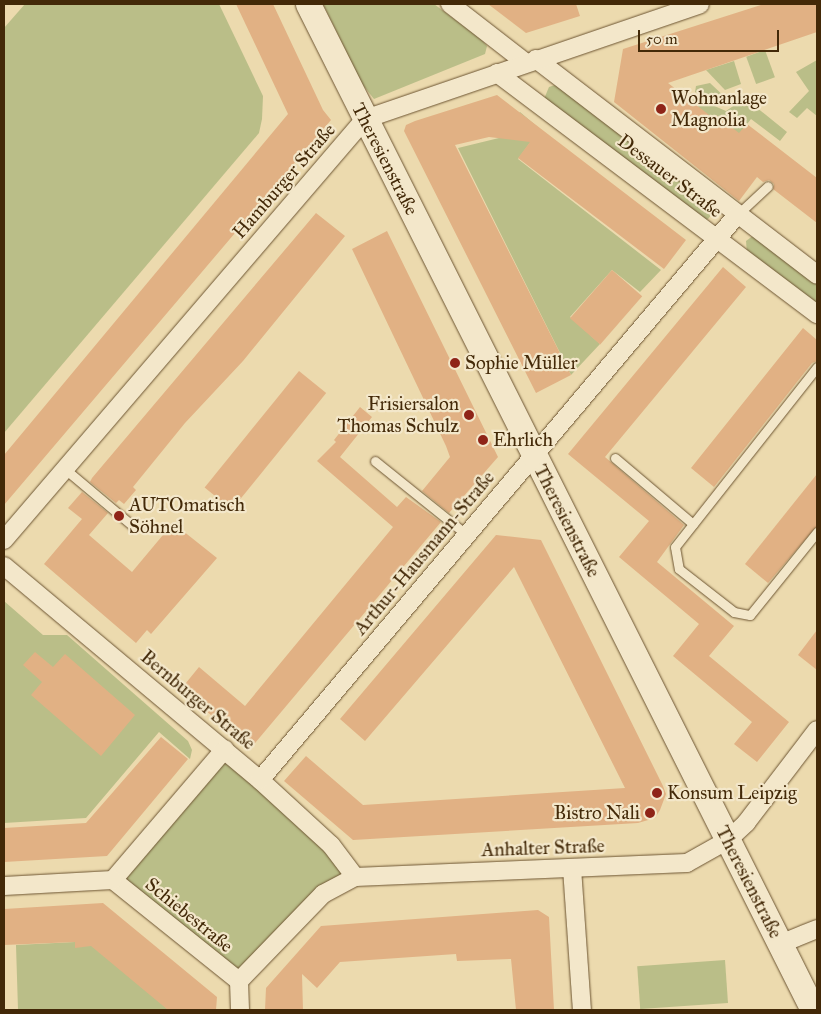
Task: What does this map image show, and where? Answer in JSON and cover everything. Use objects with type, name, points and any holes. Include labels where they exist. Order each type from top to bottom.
[{"type":"main road","name":"Theresienstraße","points":[[308,4],[813,1010]]},
{"type":"street","name":"Dessauer Straße","points":[[450,4],[531,61],[817,275]]},
{"type":"street","points":[[365,119],[700,4]]},
{"type":"street","name":"Dessauer Straße","points":[[497,73],[817,314]]},
{"type":"street","name":"Hamburger Straße","points":[[4,540],[365,119]]},
{"type":"street","name":"Arthur-Hausmann-Straße","points":[[260,780],[737,215]]},
{"type":"street","name":"Bernburger Straße","points":[[4,566],[260,780],[331,845],[355,877]]},
{"type":"street","name":"Anhalter Straße","points":[[355,877],[687,863],[728,840],[746,823],[817,730]]},
{"type":"street","points":[[4,886],[114,880],[225,749]]},
{"type":"street","points":[[572,868],[582,1010]]},
{"type":"street","points":[[240,1010],[239,981],[323,894],[355,877]]},
{"type":"street","name":"Schiebestraße","points":[[114,880],[239,981]]},
{"type":"street","points":[[780,944],[817,929]]},
{"type":"lane","points":[[737,215],[768,186]]},
{"type":"lane","points":[[817,367],[675,547],[679,569],[734,612],[750,615],[817,532]]},
{"type":"lane","points":[[615,458],[693,524]]},
{"type":"lane","points":[[374,461],[467,535]]},
{"type":"lane","points":[[65,469],[134,527]]},
{"type":"green space","points":[[25,4],[219,4],[263,96],[262,119],[259,133],[4,433],[4,28]]},
{"type":"green space","points":[[323,4],[434,4],[481,39],[487,46],[485,54],[374,99],[362,84]]},
{"type":"green space","points":[[765,50],[775,77],[756,84],[746,57]]},
{"type":"green space","points":[[817,60],[817,116],[807,108],[797,118],[789,112],[809,91],[796,72]]},
{"type":"green space","points":[[734,61],[741,84],[725,90],[706,70]]},
{"type":"green space","points":[[710,83],[728,100],[722,104],[695,92],[696,86]]},
{"type":"green space","points":[[555,85],[562,87],[713,205],[713,213],[708,219],[703,220],[544,99],[549,87]]},
{"type":"green space","points":[[682,92],[726,111],[745,98],[787,132],[780,141],[751,119],[737,137],[716,115],[713,118],[676,98]]},
{"type":"green space","points":[[520,112],[540,129],[518,159],[661,270],[640,292],[612,270],[570,317],[600,344],[571,375],[458,148],[499,138]]},
{"type":"green space","points":[[754,235],[817,281],[817,307],[747,253],[746,241]]},
{"type":"green space","points":[[4,601],[43,635],[67,635],[188,741],[192,750],[190,759],[159,732],[86,818],[4,823]]},
{"type":"green space","points":[[225,749],[355,877],[239,981],[114,880]]},
{"type":"green space","points":[[75,942],[93,946],[169,1010],[18,1010],[16,945]]},
{"type":"green space","points":[[725,960],[728,1003],[640,1009],[637,966]]},
{"type":"building","points":[[236,4],[273,4],[323,110],[331,120],[4,505],[4,455],[288,114]]},
{"type":"building","points":[[488,4],[576,4],[580,16],[526,33]]},
{"type":"building","name":"Wohnanlage Magnolia","points":[[764,4],[817,4],[817,32],[668,83],[713,118],[716,115],[739,133],[747,124],[817,178],[817,223],[773,189],[774,184],[769,180],[763,182],[757,177],[739,201],[614,102],[623,49]]},
{"type":"building","points":[[497,95],[686,240],[664,269],[518,158],[530,142],[489,137],[455,145],[571,375],[536,393],[404,131],[406,125],[415,121]]},
{"type":"building","points":[[316,213],[345,236],[243,361],[185,423],[133,487],[136,490],[124,504],[119,500],[116,503],[90,482],[92,478]]},
{"type":"building","points":[[387,231],[498,457],[449,513],[422,491],[450,457],[446,446],[352,249]]},
{"type":"building","points":[[723,267],[746,287],[605,457],[684,525],[657,562],[734,626],[709,656],[789,722],[757,762],[734,744],[752,722],[673,656],[699,624],[619,557],[649,521],[568,454]]},
{"type":"building","points":[[612,270],[642,296],[600,345],[570,318]]},
{"type":"building","points":[[803,328],[817,340],[817,361],[812,363],[714,487],[691,468]]},
{"type":"building","points":[[299,371],[326,393],[232,510],[205,488]]},
{"type":"building","points":[[360,407],[372,417],[340,457],[397,507],[406,497],[441,522],[250,749],[181,689],[199,667],[245,706],[393,527],[317,461],[336,442],[334,440]]},
{"type":"building","points":[[817,474],[817,526],[768,583],[745,564]]},
{"type":"building","points":[[82,492],[108,513],[89,535],[132,572],[173,523],[217,558],[151,634],[147,630],[136,643],[44,564],[82,519],[68,508]]},
{"type":"building","points":[[496,535],[541,540],[663,786],[666,794],[660,810],[655,818],[638,823],[353,840],[284,781],[306,756],[363,805],[625,788],[514,567],[365,741],[340,719]]},
{"type":"building","points":[[817,630],[817,670],[798,655]]},
{"type":"building","points":[[35,652],[53,667],[65,654],[135,715],[101,756],[31,695],[42,682],[23,665]]},
{"type":"building","points":[[161,737],[188,759],[107,856],[4,862],[4,828],[86,823]]},
{"type":"building","points":[[103,903],[217,997],[216,1010],[168,1010],[91,946],[75,948],[75,942],[4,945],[4,909]]},
{"type":"building","points":[[538,910],[549,917],[554,1010],[516,1010],[511,959],[457,961],[456,954],[340,962],[317,988],[302,974],[303,1010],[265,1010],[266,988],[321,926]]},
{"type":"place","name":"Wohnanlage Magnolia","points":[[661,109]]},
{"type":"place","name":"Sophie Müller","points":[[455,363]]},
{"type":"place","name":"Frisiersalon Thomas Schulz","points":[[469,415]]},
{"type":"place","name":"Ehrlich","points":[[483,440]]},
{"type":"place","name":"AUTOmatisch Söhnel","points":[[119,516]]},
{"type":"place","name":"Konsum Leipzig","points":[[657,793]]},
{"type":"place","name":"Bistro Nali","points":[[650,813]]}]
